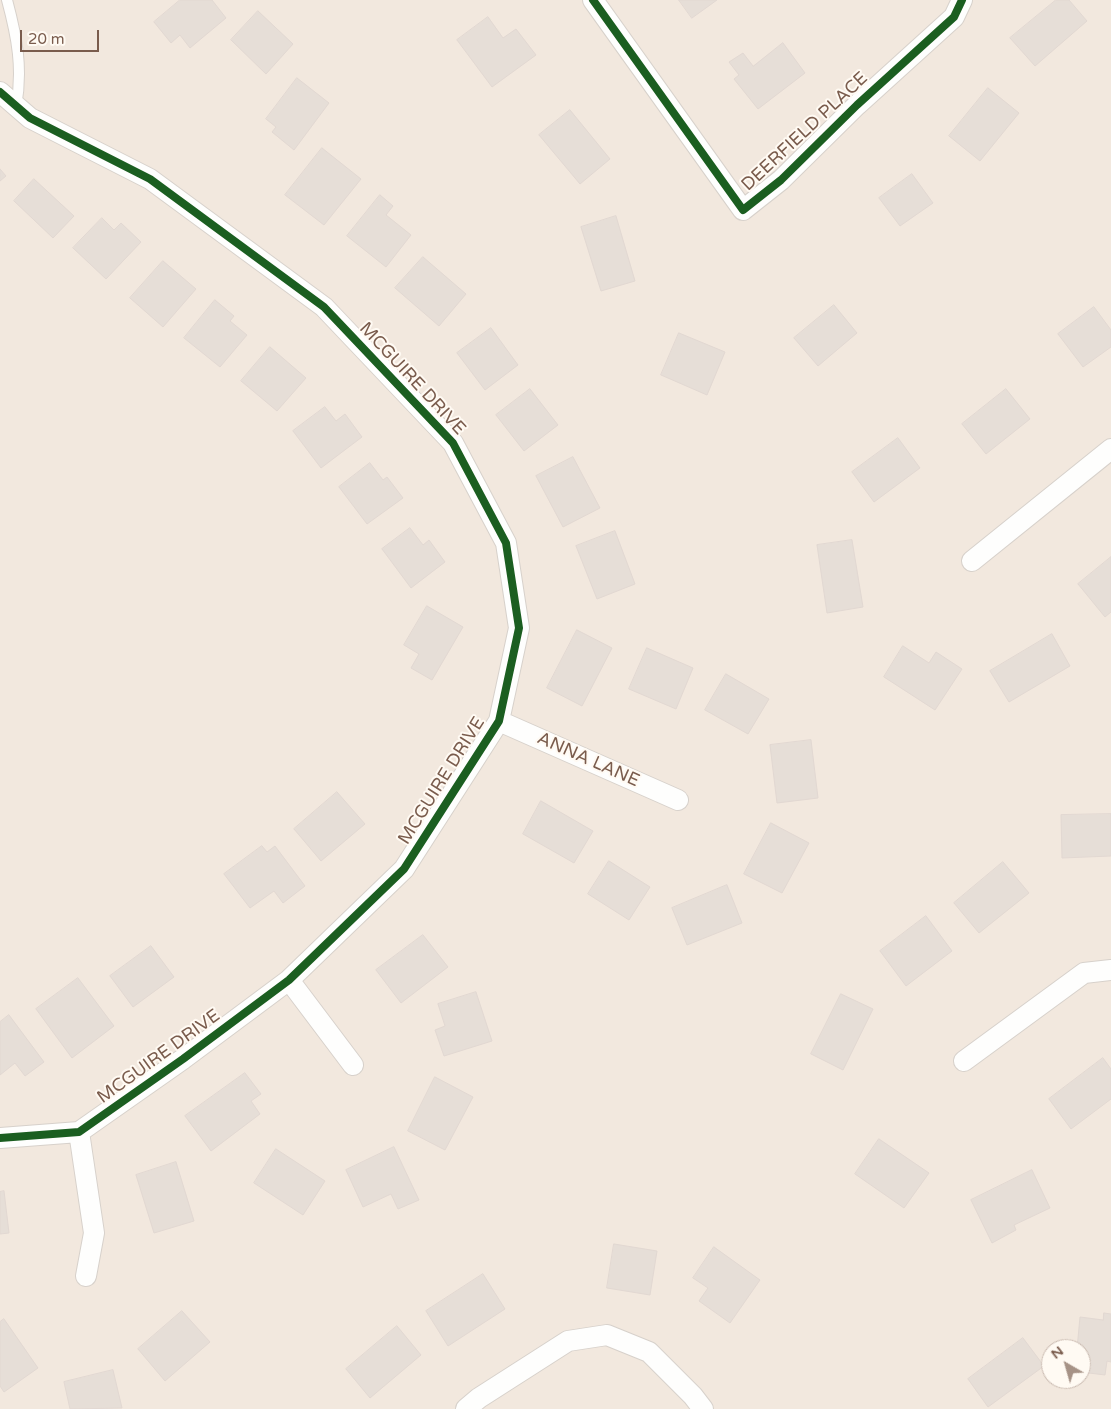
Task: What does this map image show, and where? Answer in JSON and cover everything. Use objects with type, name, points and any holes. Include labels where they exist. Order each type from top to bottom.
[{"type":"street","name":"DEERFIELD PLACE","points":[[593,0],[743,210],[781,180],[857,105],[954,17],[962,0]]},
{"type":"street","name":"MCGUIRE DRIVE","points":[[0,92],[30,118],[150,179],[324,307],[454,444],[506,544],[519,628],[499,721],[404,869],[289,980],[183,1060],[79,1132]]},
{"type":"street","points":[[972,561],[1111,449]]},
{"type":"street","name":"ANNA LANE","points":[[499,721],[678,800]]},
{"type":"street","points":[[964,1061],[1084,973],[1111,970]]},
{"type":"street","points":[[289,980],[353,1065]]},
{"type":"street","points":[[0,1138],[79,1132],[94,1233],[86,1276]]},
{"type":"street","points":[[466,1409],[479,1398],[568,1341],[607,1335],[649,1352],[693,1396],[703,1409]]},
{"type":"lane","points":[[8,0],[17,38],[19,64],[20,86],[16,107]]},
{"type":"shaded area","points":[[0,0],[1111,0],[1111,1409],[0,1409]]},
{"type":"building","points":[[180,0],[212,0],[226,18],[190,48],[180,35],[171,43],[154,22]]},
{"type":"building","points":[[679,0],[717,0],[692,18]]},
{"type":"building","points":[[1056,0],[1069,0],[1087,21],[1035,66],[1010,38]]},
{"type":"building","points":[[258,11],[293,44],[266,74],[231,40]]},
{"type":"building","points":[[488,17],[503,38],[516,29],[536,55],[492,87],[457,40]]},
{"type":"building","points":[[783,43],[805,73],[758,109],[734,79],[739,75],[729,62],[743,53],[753,66]]},
{"type":"building","points":[[297,78],[329,103],[294,150],[272,132],[276,127],[266,119]]},
{"type":"building","points":[[988,88],[1019,113],[980,161],[949,136]]},
{"type":"building","points":[[570,110],[610,159],[580,184],[539,135]]},
{"type":"building","points":[[322,148],[361,179],[324,225],[285,195]]},
{"type":"building","points":[[0,169],[6,176],[0,181]]},
{"type":"building","points":[[912,174],[933,203],[900,226],[879,198]]},
{"type":"building","points":[[34,179],[74,216],[53,238],[14,201]]},
{"type":"building","points":[[380,195],[393,206],[386,215],[411,235],[386,267],[347,236]]},
{"type":"building","points":[[616,216],[635,281],[601,291],[581,227]]},
{"type":"building","points":[[102,218],[114,230],[121,223],[141,242],[106,279],[73,248]]},
{"type":"building","points":[[423,257],[466,294],[439,326],[395,288]]},
{"type":"building","points":[[163,261],[196,289],[163,327],[130,298]]},
{"type":"building","points":[[215,300],[234,316],[230,321],[247,335],[220,367],[184,338]]},
{"type":"building","points":[[834,305],[857,333],[818,366],[794,338]]},
{"type":"building","points":[[1094,307],[1111,330],[1111,347],[1083,367],[1058,334]]},
{"type":"building","points":[[491,328],[518,365],[485,390],[457,353]]},
{"type":"building","points":[[679,333],[725,352],[707,395],[661,375]]},
{"type":"building","points":[[270,347],[306,378],[277,411],[241,381]]},
{"type":"building","points":[[530,389],[558,425],[524,451],[496,415]]},
{"type":"building","points":[[1006,389],[1030,419],[986,454],[962,424]]},
{"type":"building","points":[[325,407],[336,421],[345,414],[362,437],[321,468],[293,431]]},
{"type":"building","points":[[898,438],[920,468],[874,502],[852,472]]},
{"type":"building","points":[[573,457],[600,508],[563,527],[536,476]]},
{"type":"building","points":[[370,463],[383,480],[387,477],[403,498],[367,524],[339,487]]},
{"type":"building","points":[[410,528],[423,545],[429,540],[445,562],[411,588],[382,549]]},
{"type":"building","points":[[615,531],[635,584],[597,599],[576,546]]},
{"type":"building","points":[[852,540],[863,607],[827,613],[817,545]]},
{"type":"building","points":[[1111,557],[1111,612],[1105,617],[1078,584]]},
{"type":"building","points":[[427,606],[463,627],[432,680],[411,668],[419,654],[404,645]]},
{"type":"building","points":[[577,630],[612,648],[582,706],[547,688]]},
{"type":"building","points":[[1052,634],[1070,666],[1009,702],[990,671]]},
{"type":"building","points":[[903,646],[929,663],[936,652],[962,669],[935,710],[884,677]]},
{"type":"building","points":[[647,648],[693,668],[676,709],[629,689]]},
{"type":"building","points":[[726,674],[769,699],[748,734],[705,710]]},
{"type":"building","points":[[811,740],[818,798],[777,803],[770,745]]},
{"type":"building","points":[[337,792],[365,824],[321,861],[294,829]]},
{"type":"building","points":[[541,801],[593,831],[574,863],[523,834]]},
{"type":"building","points":[[1111,814],[1111,856],[1062,858],[1061,815]]},
{"type":"building","points":[[771,823],[809,843],[782,893],[744,874]]},
{"type":"building","points":[[262,846],[267,852],[275,846],[305,886],[283,903],[274,891],[250,908],[224,874]]},
{"type":"building","points":[[609,861],[650,887],[629,920],[588,894]]},
{"type":"building","points":[[1003,862],[1029,893],[979,933],[954,903]]},
{"type":"building","points":[[727,885],[742,923],[687,945],[672,908]]},
{"type":"building","points":[[926,916],[952,951],[906,986],[880,951]]},
{"type":"building","points":[[423,935],[448,967],[401,1003],[376,970]]},
{"type":"building","points":[[151,946],[174,977],[133,1007],[110,976]]},
{"type":"building","points":[[78,978],[114,1026],[72,1058],[36,1009]]},
{"type":"building","points":[[476,992],[492,1041],[444,1056],[435,1030],[445,1026],[438,1004]]},
{"type":"building","points":[[841,994],[873,1009],[843,1070],[811,1054]]},
{"type":"building","points":[[9,1015],[44,1062],[25,1076],[15,1063],[0,1075],[0,1022]]},
{"type":"building","points":[[1103,1058],[1111,1069],[1111,1099],[1071,1129],[1049,1099]]},
{"type":"building","points":[[245,1073],[261,1094],[251,1101],[260,1114],[211,1151],[185,1116]]},
{"type":"building","points":[[435,1077],[473,1097],[445,1150],[408,1131]]},
{"type":"building","points":[[879,1139],[929,1173],[904,1208],[855,1174]]},
{"type":"building","points":[[394,1147],[419,1200],[398,1209],[391,1194],[363,1207],[346,1170]]},
{"type":"building","points":[[276,1149],[325,1181],[303,1215],[254,1183]]},
{"type":"building","points":[[176,1162],[194,1221],[154,1233],[136,1175]]},
{"type":"building","points":[[1032,1170],[1050,1208],[1014,1225],[1016,1230],[992,1243],[971,1200]]},
{"type":"building","points":[[4,1191],[9,1233],[0,1234],[0,1192]]},
{"type":"building","points":[[614,1244],[657,1251],[650,1295],[607,1288]]},
{"type":"building","points":[[714,1247],[760,1280],[730,1323],[699,1301],[708,1288],[693,1278]]},
{"type":"building","points":[[483,1274],[505,1309],[448,1346],[426,1311]]},
{"type":"building","points":[[182,1311],[210,1342],[165,1381],[138,1349]]},
{"type":"building","points":[[1104,1313],[1111,1314],[1111,1362],[1107,1361],[1105,1375],[1091,1373],[1091,1339],[1078,1339],[1080,1317],[1103,1320]]},
{"type":"building","points":[[4,1319],[38,1368],[4,1392],[0,1386],[0,1322]]},
{"type":"building","points":[[397,1326],[421,1355],[370,1398],[346,1369]]},
{"type":"building","points":[[1023,1338],[1041,1362],[1041,1368],[988,1407],[968,1379]]},
{"type":"building","points":[[113,1370],[122,1408],[70,1409],[64,1382]]},
{"type":"cycle path","points":[[593,0],[743,210],[781,180],[857,105],[954,17],[962,0]]},
{"type":"cycle path","points":[[0,92],[30,118],[150,179],[324,307],[453,443],[506,543],[519,628],[499,721],[404,869],[289,980],[183,1059],[79,1132],[0,1138]]}]
